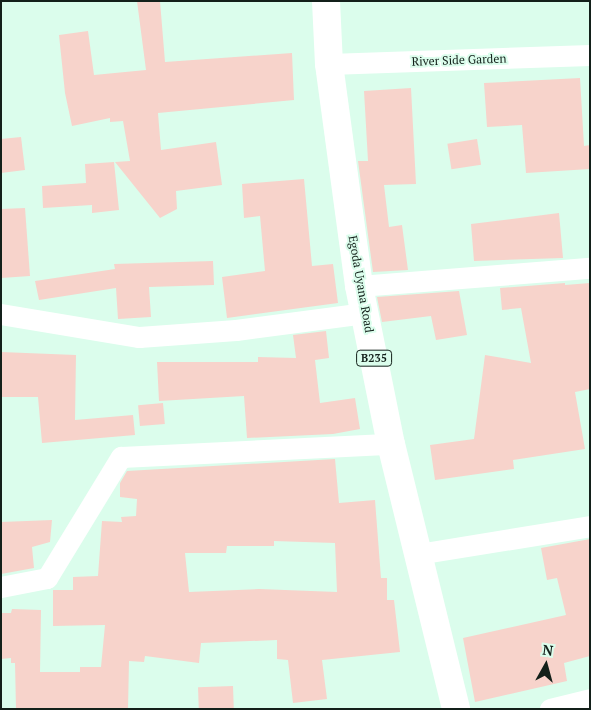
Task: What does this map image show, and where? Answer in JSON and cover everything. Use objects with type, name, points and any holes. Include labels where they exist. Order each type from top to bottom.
[{"type":"main road","name":"Egoda Uyana Road","points":[[326,1],[329,64],[359,286],[392,444],[456,709]]},
{"type":"street","name":"River Side Garden","points":[[329,64],[590,55]]},
{"type":"street","points":[[359,286],[590,268]]},
{"type":"street","points":[[1,314],[139,337],[236,330],[365,313]]},
{"type":"street","points":[[1,587],[47,578],[121,457],[392,444]]},
{"type":"street","points":[[418,554],[590,526]]},
{"type":"street","points":[[550,709],[590,699]]},
{"type":"building","points":[[137,1],[160,1],[165,62],[292,53],[294,100],[158,113],[161,150],[216,142],[222,185],[176,191],[177,209],[160,218],[115,162],[130,161],[123,121],[110,122],[110,118],[72,126],[65,93],[59,35],[88,31],[94,75],[146,70]]},
{"type":"building","points":[[580,78],[584,146],[590,145],[590,169],[526,173],[522,125],[487,127],[484,83]]},
{"type":"building","points":[[411,88],[416,184],[384,185],[389,227],[402,225],[408,270],[373,272],[358,161],[368,161],[364,91]]},
{"type":"building","points":[[21,137],[25,170],[1,173],[1,139]]},
{"type":"building","points":[[477,139],[481,165],[451,169],[447,144]]},
{"type":"building","points":[[114,162],[119,210],[92,213],[92,205],[43,208],[42,186],[86,183],[85,164]]},
{"type":"building","points":[[304,179],[312,266],[333,264],[338,303],[227,318],[222,277],[265,271],[260,216],[244,218],[242,184]]},
{"type":"building","points":[[25,208],[30,276],[1,278],[1,209]]},
{"type":"building","points":[[559,213],[563,258],[474,261],[471,224]]},
{"type":"building","points":[[213,261],[214,285],[149,287],[151,317],[118,319],[116,288],[39,300],[35,281],[115,269],[114,264]]},
{"type":"building","points":[[565,283],[565,285],[590,283],[590,389],[575,392],[585,449],[513,460],[514,469],[435,480],[430,445],[474,439],[485,355],[531,363],[521,308],[502,310],[500,288]]},
{"type":"building","points":[[459,291],[467,335],[436,340],[431,316],[382,322],[377,297]]},
{"type":"building","points":[[326,331],[329,358],[315,360],[320,403],[355,398],[360,429],[333,434],[247,438],[244,396],[159,401],[157,362],[258,362],[258,357],[296,358],[293,335]]},
{"type":"building","points":[[1,352],[76,355],[75,420],[133,415],[135,435],[42,443],[38,397],[1,397]]},
{"type":"building","points":[[163,403],[165,424],[140,426],[138,405]]},
{"type":"building","points":[[335,459],[339,503],[375,500],[381,578],[387,578],[387,600],[394,600],[400,652],[322,660],[327,699],[293,703],[288,660],[277,659],[277,640],[201,643],[199,663],[145,656],[144,662],[129,661],[128,709],[16,709],[15,663],[11,663],[11,658],[1,659],[1,613],[11,613],[12,609],[41,610],[40,672],[80,672],[80,667],[101,667],[105,625],[53,626],[53,590],[73,590],[73,577],[98,576],[102,521],[122,522],[121,517],[136,516],[137,499],[120,497],[120,483],[127,471]],"holes":[[[274,541],[335,543],[337,592],[259,589],[189,592],[185,553],[226,553],[227,546],[274,546]]]},
{"type":"building","points":[[52,520],[50,542],[32,547],[34,568],[1,574],[1,522]]},
{"type":"building","points":[[590,539],[590,656],[564,663],[567,681],[475,702],[463,638],[566,615],[557,578],[547,580],[541,548]]},
{"type":"building","points":[[233,686],[234,709],[199,709],[198,687]]}]
